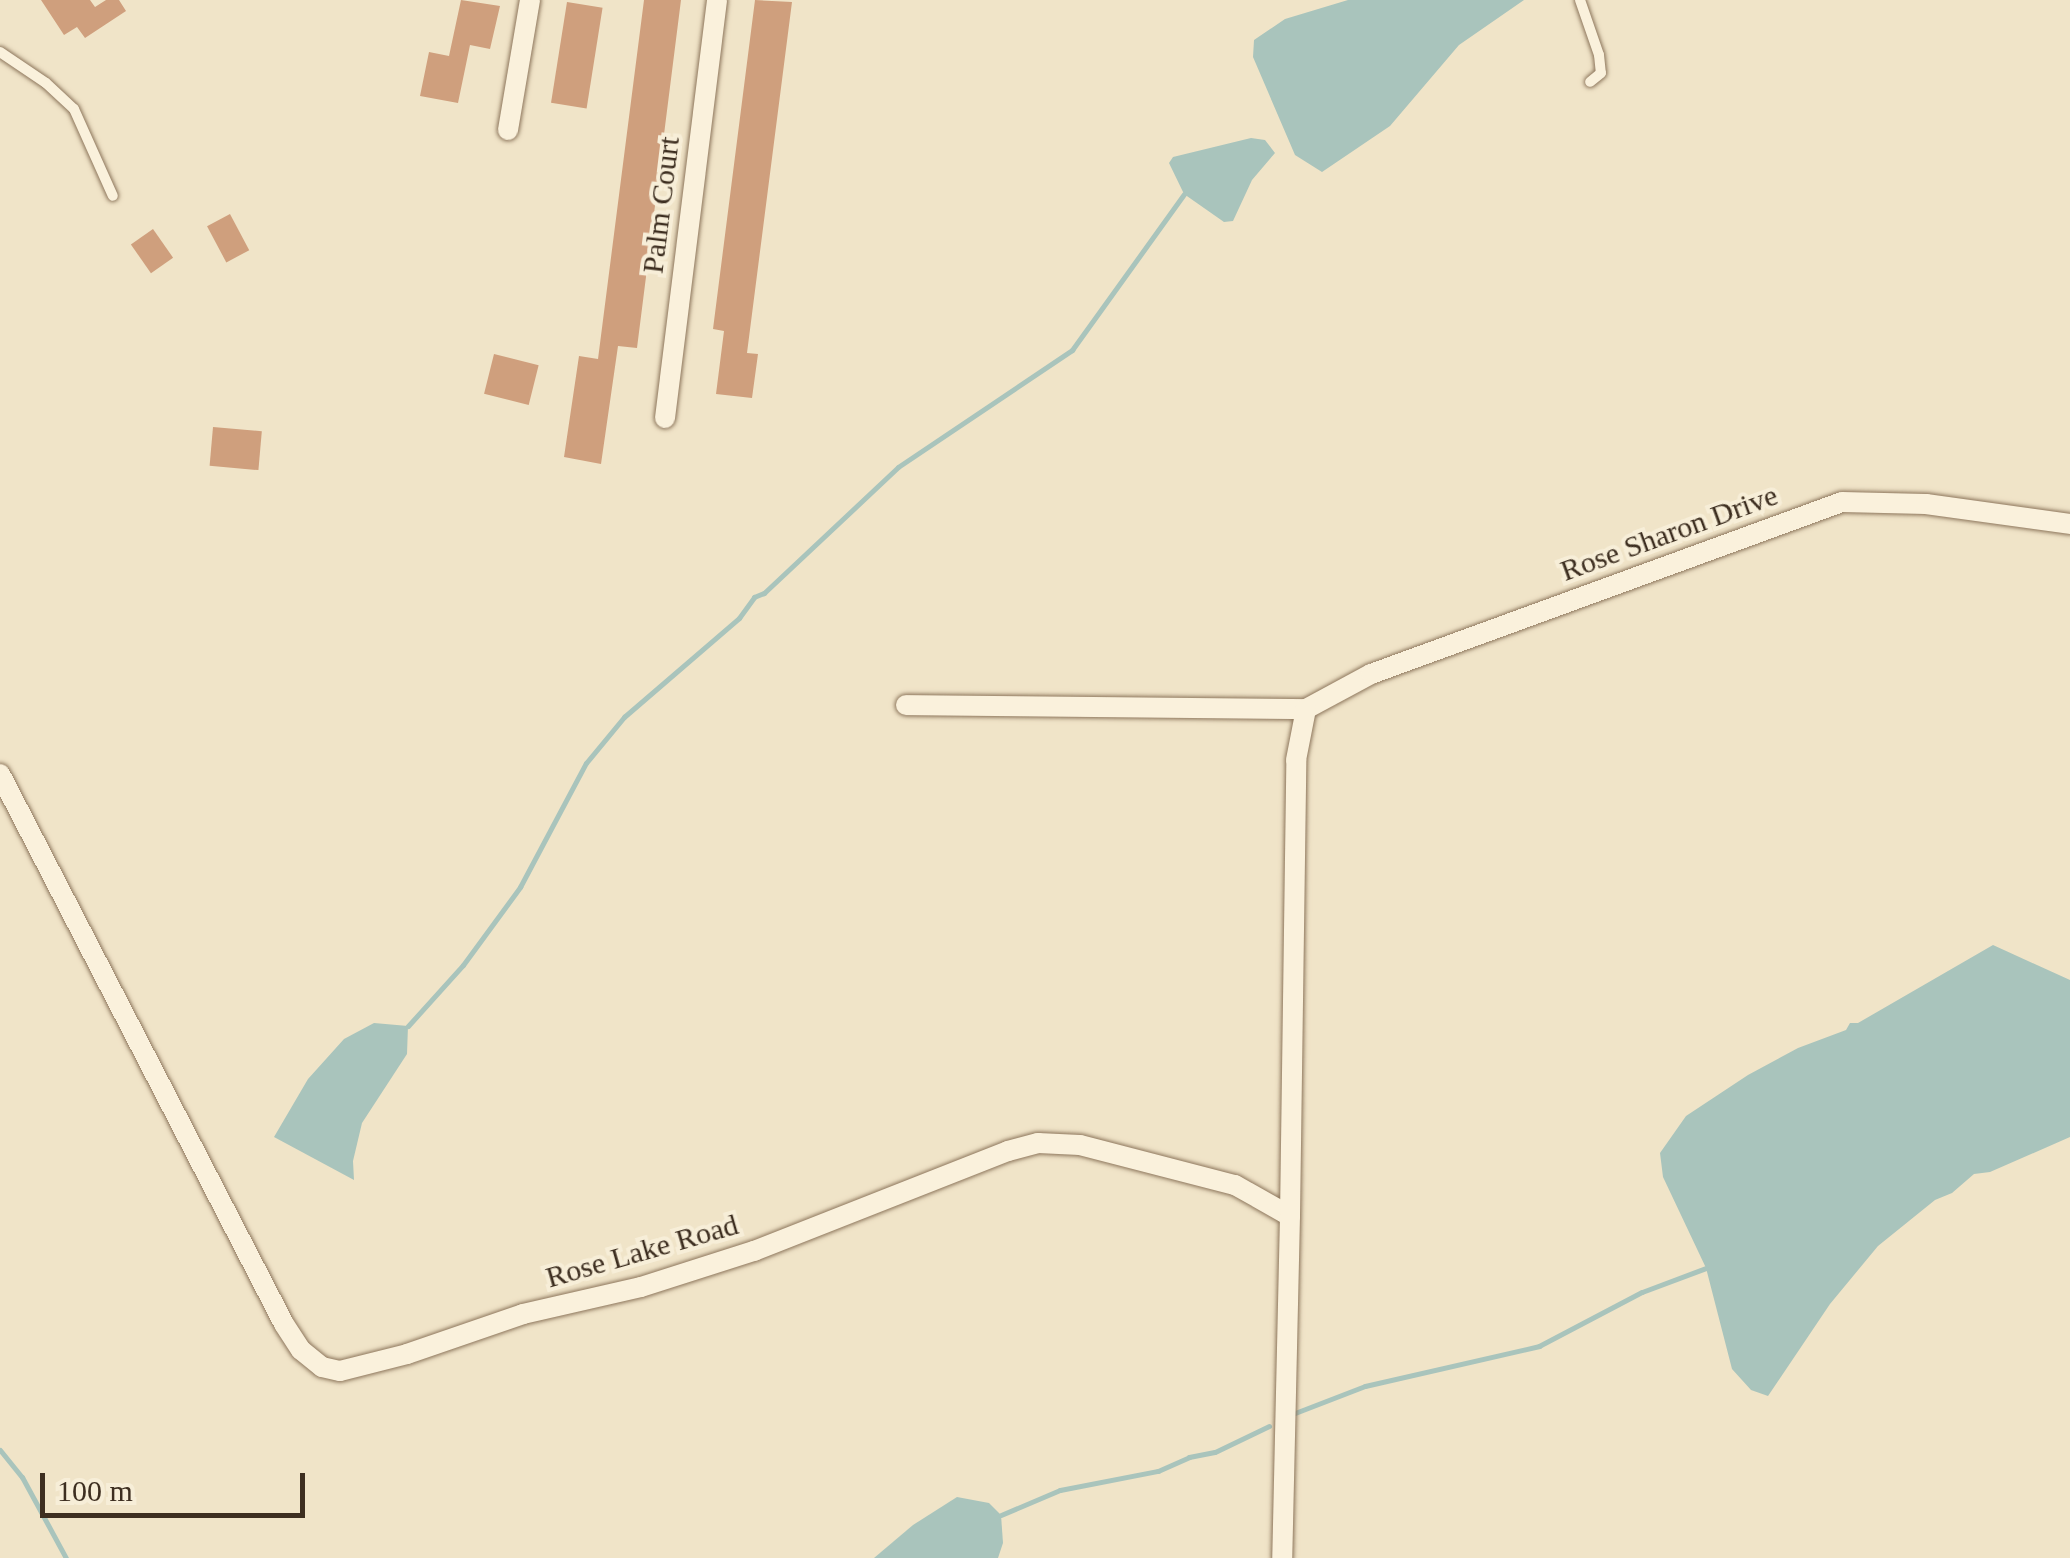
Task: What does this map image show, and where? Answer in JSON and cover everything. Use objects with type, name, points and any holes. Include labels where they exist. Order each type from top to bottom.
[{"type":"street","points":[[508,130],[530,0]]},
{"type":"street","name":"Palm Court","points":[[665,418],[717,0]]},
{"type":"street","name":"Rose Sharon Drive","points":[[906,706],[1306,708],[1371,674],[1842,502],[1926,504],[2070,524]]},
{"type":"street","points":[[1282,1558],[1296,760],[1306,708]]},
{"type":"street","name":"Rose Lake Road","points":[[0,774],[284,1324],[301,1350],[322,1366],[340,1371],[407,1354],[523,1314],[656,1282],[754,1251],[938,1177],[1038,1143],[1080,1145],[1235,1185],[1290,1216]]},
{"type":"lane","points":[[1580,0],[1599,55],[1601,72],[1590,82]]},
{"type":"lane","points":[[0,52],[46,83],[74,109],[113,196]]},
{"type":"water","points":[[1348,0],[1524,0],[1459,45],[1390,126],[1322,172],[1295,155],[1253,57],[1254,40],[1285,19]]},
{"type":"water","points":[[1251,138],[1265,140],[1275,153],[1252,180],[1233,221],[1224,222],[1184,194],[1169,163],[1173,157]]},
{"type":"water","points":[[1993,945],[2070,980],[2070,1137],[1990,1172],[1974,1174],[1952,1193],[1935,1200],[1878,1246],[1830,1304],[1768,1396],[1751,1390],[1732,1369],[1706,1268],[1663,1177],[1660,1153],[1686,1116],[1748,1075],[1798,1048],[1846,1030],[1850,1023],[1858,1023]]},
{"type":"water","points":[[374,1023],[408,1026],[407,1054],[362,1123],[353,1161],[354,1180],[274,1137],[308,1079],[344,1039]]},
{"type":"water","points":[[957,1497],[989,1503],[1001,1515],[1003,1543],[998,1558],[874,1558],[913,1525]]},
{"type":"building","points":[[41,0],[90,0],[95,7],[106,0],[119,0],[126,11],[85,38],[77,27],[64,35]]},
{"type":"building","points":[[461,0],[500,6],[490,49],[470,45],[458,103],[420,96],[429,52],[449,56]]},
{"type":"building","points":[[644,0],[681,0],[637,348],[618,346],[601,464],[564,457],[579,356],[598,359]]},
{"type":"building","points":[[755,0],[792,2],[747,353],[758,354],[752,398],[716,394],[724,331],[713,329]]},
{"type":"building","points":[[567,2],[603,8],[587,108],[551,103]]},
{"type":"building","points":[[230,214],[249,250],[226,262],[207,226]]},
{"type":"building","points":[[153,229],[173,258],[151,273],[131,244]]},
{"type":"building","points":[[494,354],[539,365],[529,405],[484,394]]},
{"type":"building","points":[[213,427],[262,431],[258,470],[210,466]]},
{"type":"waterway","points":[[408,1026],[463,965],[520,887],[586,763],[624,717],[739,618],[754,597],[764,593],[898,467],[1072,350],[1184,194]]},
{"type":"waterway","points":[[1295,1413],[1365,1386],[1539,1346],[1642,1292],[1706,1268]]},
{"type":"waterway","points":[[1001,1515],[1060,1490],[1158,1471],[1189,1457],[1215,1452],[1269,1426]]},
{"type":"waterway","points":[[0,1450],[22,1477],[66,1558]]}]
